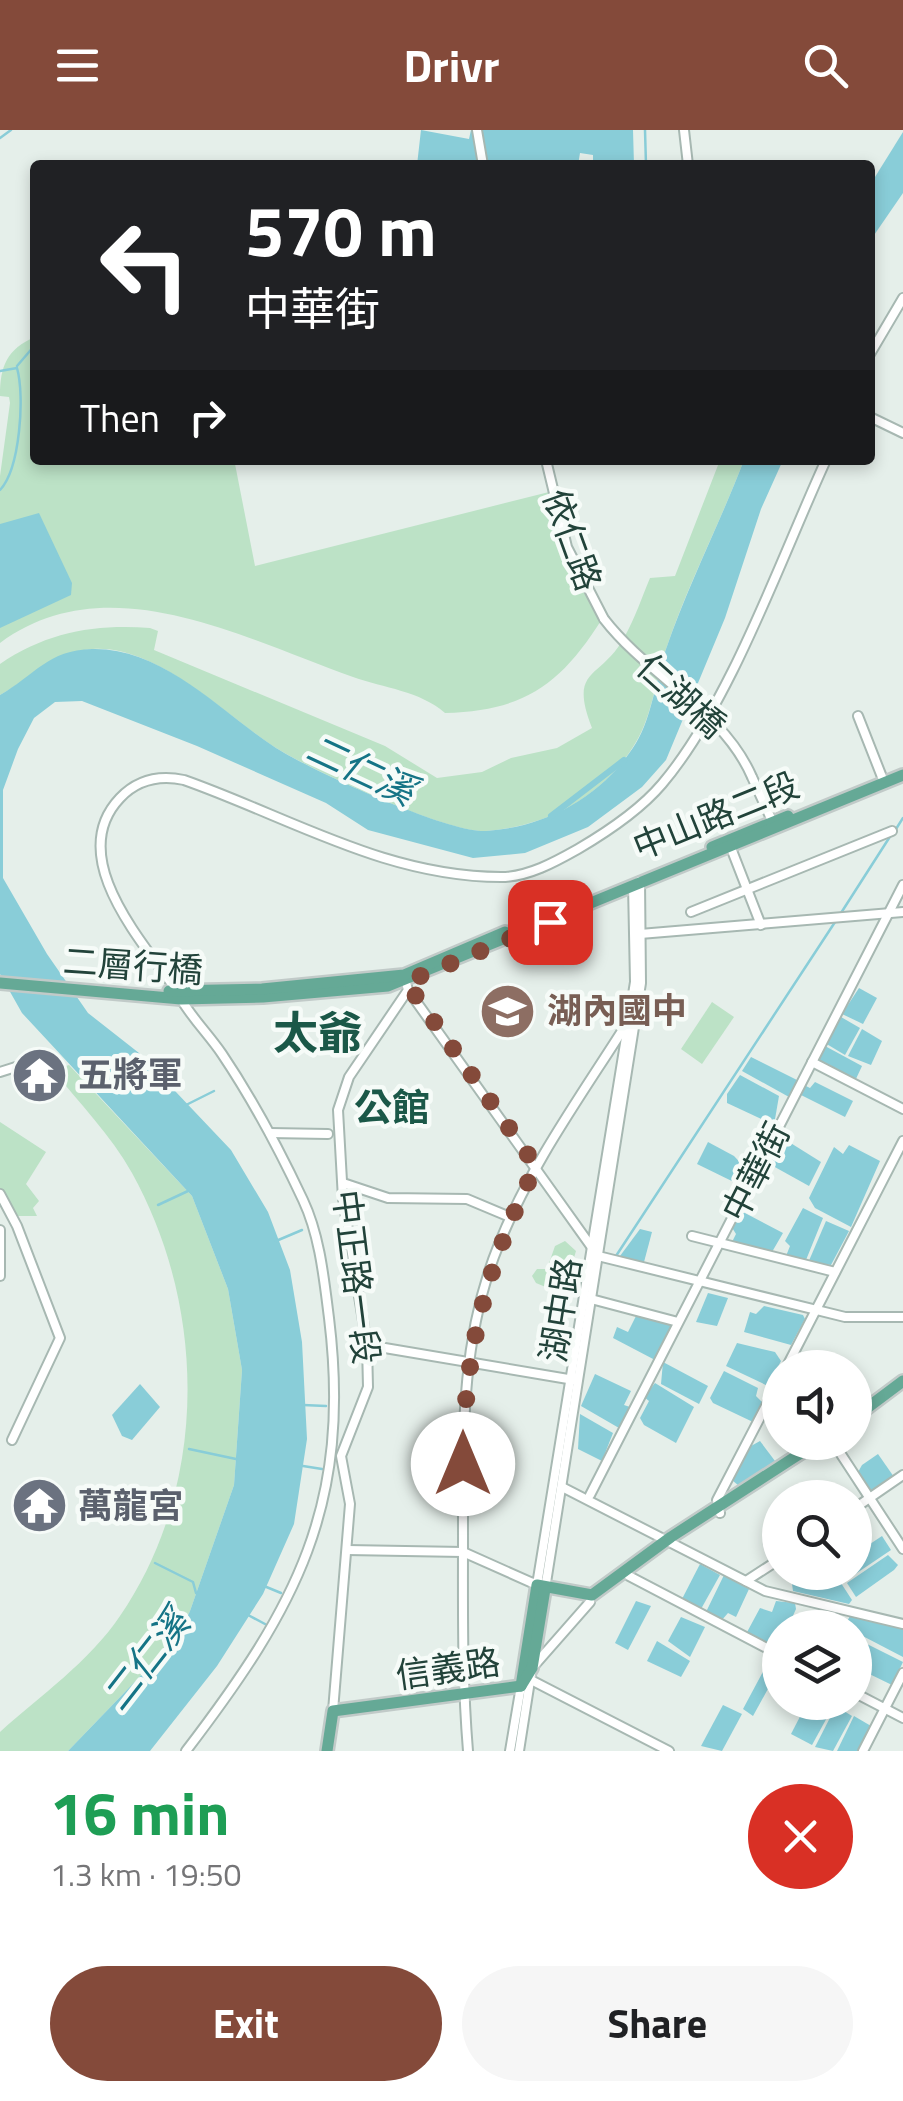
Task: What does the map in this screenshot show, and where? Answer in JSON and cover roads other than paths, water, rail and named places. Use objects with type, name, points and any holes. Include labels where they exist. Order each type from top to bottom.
[{"type":"main road","name":"中山路二段","points":[[636,882],[731,848],[903,768]]},
{"type":"main road","name":"中山路二段","points":[[263,994],[406,982],[636,882],[903,776]]},
{"type":"main road","name":"二層行橋","points":[[0,979],[179,995],[263,994]]},
{"type":"main road","points":[[872,1404],[903,1381]]},
{"type":"main road","name":"信義路","points":[[594,1597],[671,1540],[793,1460]]},
{"type":"main road","name":"信義路","points":[[594,1597],[629,1576],[671,1540]]},
{"type":"main road","points":[[541,1591],[594,1597]]},
{"type":"main road","name":"湖中路","points":[[528,1678],[541,1591]]},
{"type":"main road","name":"湖中路","points":[[528,1678],[541,1591]]},
{"type":"main road","name":"信義路","points":[[333,1711],[463,1694],[528,1678]]},
{"type":"main road","points":[[327,1751],[333,1711]]},
{"type":"street","points":[[476,130],[482,160]]},
{"type":"street","points":[[684,130],[687,160]]},
{"type":"street","points":[[875,346],[903,298]]},
{"type":"street","points":[[875,420],[903,434]]},
{"type":"street","name":"依仁路","points":[[547,465],[572,560],[604,619]]},
{"type":"street","points":[[186,1751],[281,1617],[311,1549],[327,1484],[334,1402],[324,1280],[304,1203],[270,1133],[110,890],[102,845],[106,819],[117,800],[148,780],[184,780],[369,855],[500,878],[532,872],[595,839],[660,786],[688,748],[716,701],[824,465]]},
{"type":"street","name":"仁湖橋","points":[[604,619],[635,656],[723,731],[752,777],[774,826]]},
{"type":"street","points":[[858,716],[882,777]]},
{"type":"street","points":[[692,912],[892,832]]},
{"type":"street","points":[[731,848],[761,924]]},
{"type":"street","name":"湖中路","points":[[541,1591],[598,1256],[632,1019],[640,934],[636,882]]},
{"type":"street","name":"中華街","points":[[590,1495],[903,885]]},
{"type":"street","points":[[640,934],[903,912]]},
{"type":"street","points":[[406,982],[598,1256],[852,1318],[903,1317]]},
{"type":"street","name":"中正路一段","points":[[333,1711],[350,1504],[342,1456],[368,1396],[366,1345],[338,1124],[341,1098],[354,1068],[406,982]]},
{"type":"street","points":[[468,1751],[463,1694],[463,1410],[468,1363],[485,1285],[510,1217],[536,1166],[632,1019]]},
{"type":"street","name":"湖中路","points":[[541,1591],[562,1484],[592,1244],[632,1019]]},
{"type":"street","points":[[0,1072],[42,1060]]},
{"type":"street","points":[[812,1062],[903,1108]]},
{"type":"street","points":[[270,1133],[328,1134]]},
{"type":"street","points":[[795,1350],[903,1141]]},
{"type":"street","points":[[343,1182],[388,1198],[467,1199],[510,1217]]},
{"type":"street","points":[[0,1194],[17,1226],[60,1338],[12,1440]]},
{"type":"street","points":[[0,1230],[0,1276]]},
{"type":"street","points":[[692,1236],[834,1272]]},
{"type":"street","points":[[591,1299],[678,1322]]},
{"type":"street","points":[[366,1345],[574,1380]]},
{"type":"street","points":[[719,1510],[762,1417]]},
{"type":"street","points":[[872,1496],[903,1475]]},
{"type":"street","points":[[562,1484],[590,1495],[764,1591],[903,1624]]},
{"type":"street","points":[[562,1484],[671,1540]]},
{"type":"street","points":[[872,1502],[903,1549]]},
{"type":"street","points":[[347,1550],[464,1552],[541,1591]]},
{"type":"street","points":[[746,1582],[762,1571]]},
{"type":"street","points":[[629,1576],[762,1645]]},
{"type":"street","name":"信義路","points":[[528,1678],[594,1597]]},
{"type":"street","points":[[863,1751],[903,1673]]},
{"type":"street","points":[[528,1678],[670,1751]]},
{"type":"street","name":"湖中路","points":[[510,1751],[528,1678]]},
{"type":"street","name":"湖中路","points":[[520,1751],[528,1678]]},
{"type":"street","points":[[872,1702],[903,1718]]},
{"type":"water","points":[[421,130],[469,139],[471,130],[633,130],[634,160],[593,160],[593,155],[580,153],[579,160],[418,160]]},
{"type":"water","points":[[903,132],[903,193],[875,234],[875,177]]},
{"type":"water","name":"二仁溪","points":[[742,465],[781,465],[761,509],[725,618],[666,760],[642,787],[588,827],[525,853],[473,858],[368,830],[326,803],[82,701],[55,702],[34,718],[3,790],[3,878],[47,954],[88,1013],[139,1053],[231,1150],[268,1212],[290,1270],[302,1342],[307,1439],[294,1524],[263,1594],[217,1666],[150,1751],[68,1751],[177,1638],[190,1611],[234,1485],[242,1370],[228,1289],[192,1196],[22,1013],[0,974],[0,695],[64,654],[92,649],[118,651],[167,670],[276,748],[318,771],[442,822],[486,831],[531,823],[572,805],[591,793],[623,762],[646,721],[675,625]]},
{"type":"water","points":[[39,513],[72,583],[71,595],[0,628],[0,524]]},
{"type":"water","points":[[859,988],[877,998],[863,1024],[842,1014]]},
{"type":"water","points":[[841,1017],[860,1028],[845,1055],[825,1043]]},
{"type":"water","points":[[862,1029],[882,1041],[871,1065],[848,1056]]},
{"type":"water","points":[[825,1046],[862,1066],[855,1081],[817,1061]]},
{"type":"water","points":[[751,1057],[797,1080],[789,1097],[742,1071]]},
{"type":"water","points":[[740,1075],[779,1096],[774,1125],[727,1103],[727,1094]]},
{"type":"water","points":[[815,1082],[853,1101],[845,1117],[799,1094],[804,1085],[810,1088]]},
{"type":"water","points":[[781,1137],[821,1162],[809,1186],[764,1161]]},
{"type":"water","points":[[708,1142],[734,1156],[747,1170],[742,1186],[697,1164]]},
{"type":"water","points":[[849,1145],[880,1161],[851,1227],[815,1208],[809,1198],[834,1147],[843,1154]]},
{"type":"water","points":[[803,1208],[823,1218],[806,1260],[786,1256],[790,1246],[785,1241]]},
{"type":"water","points":[[743,1212],[783,1233],[772,1252],[732,1242],[736,1234],[731,1226]]},
{"type":"water","points":[[826,1221],[849,1231],[831,1265],[808,1263]]},
{"type":"water","points":[[640,1229],[652,1232],[644,1262],[620,1256]]},
{"type":"water","points":[[708,1293],[728,1298],[717,1326],[696,1322]]},
{"type":"water","points":[[764,1306],[803,1315],[805,1319],[791,1345],[744,1332],[750,1312],[756,1314]]},
{"type":"water","points":[[636,1316],[672,1325],[655,1360],[613,1338],[617,1327],[628,1332]]},
{"type":"water","points":[[737,1343],[767,1350],[762,1350],[762,1383],[726,1366]]},
{"type":"water","points":[[663,1362],[708,1386],[699,1404],[661,1384]]},
{"type":"water","points":[[724,1371],[758,1388],[756,1396],[762,1402],[753,1422],[710,1398]]},
{"type":"water","points":[[595,1374],[631,1391],[624,1405],[630,1407],[619,1428],[581,1406]]},
{"type":"water","points":[[655,1383],[694,1407],[676,1443],[644,1425],[640,1418],[649,1401],[644,1397]]},
{"type":"water","points":[[140,1384],[160,1407],[132,1440],[122,1436],[112,1415]]},
{"type":"water","points":[[580,1414],[613,1433],[602,1461],[578,1449]]},
{"type":"water","points":[[760,1441],[762,1460],[775,1461],[739,1486],[732,1480],[751,1446]]},
{"type":"water","points":[[878,1454],[894,1477],[872,1492],[872,1480],[861,1480],[857,1474]]},
{"type":"water","points":[[882,1536],[891,1550],[872,1563],[872,1543]]},
{"type":"water","points":[[888,1555],[898,1565],[872,1586],[872,1566]]},
{"type":"water","points":[[700,1564],[720,1575],[701,1609],[682,1599]]},
{"type":"water","points":[[724,1575],[749,1589],[736,1617],[728,1613],[721,1621],[706,1612]]},
{"type":"water","points":[[846,1590],[852,1600],[849,1604],[793,1591]]},
{"type":"water","points":[[636,1601],[651,1606],[628,1650],[615,1643]]},
{"type":"water","points":[[776,1601],[795,1603],[796,1610],[773,1610]]},
{"type":"water","points":[[760,1608],[766,1610],[762,1610],[762,1642],[746,1634]]},
{"type":"water","points":[[681,1617],[705,1627],[690,1657],[668,1641]]},
{"type":"water","points":[[872,1621],[903,1629],[903,1657],[872,1641]]},
{"type":"water","points":[[657,1641],[690,1661],[681,1677],[647,1661]]},
{"type":"water","points":[[872,1646],[903,1662],[892,1685],[872,1675]]},
{"type":"water","points":[[762,1673],[762,1700],[753,1716],[743,1709]]},
{"type":"water","points":[[723,1705],[742,1714],[722,1751],[701,1746]]},
{"type":"water","points":[[798,1720],[826,1720],[812,1745],[791,1734]]},
{"type":"water","points":[[829,1720],[850,1720],[833,1751],[815,1747]]},
{"type":"water","points":[[852,1720],[871,1726],[858,1751],[837,1751]]},
{"type":"waterway","points":[[0,138],[11,130]]},
{"type":"waterway","points":[[645,130],[646,160]]},
{"type":"waterway","points":[[17,366],[30,351]]},
{"type":"waterway","points":[[0,371],[17,368],[21,396],[16,450],[0,490]]},
{"type":"waterway","name":"二仁溪","points":[[551,816],[624,760]]},
{"type":"waterway","points":[[896,829],[903,818]]},
{"type":"waterway","points":[[841,913],[891,835]]},
{"type":"waterway","points":[[614,1259],[837,919]]},
{"type":"waterway","points":[[184,1106],[214,1091]]},
{"type":"waterway","points":[[158,1205],[188,1191]]},
{"type":"waterway","points":[[276,1241],[302,1230]]},
{"type":"waterway","points":[[303,1405],[326,1406]]},
{"type":"waterway","points":[[189,1449],[236,1459]]},
{"type":"waterway","points":[[303,1466],[322,1469]]},
{"type":"waterway","points":[[155,1563],[193,1582],[196,1593]]},
{"type":"waterway","points":[[264,1586],[281,1593]]},
{"type":"waterway","points":[[248,1615],[265,1624]]},
{"type":"place","name":"湖內國中","points":[[508,1011]]},
{"type":"place","name":"五將軍","points":[[39,1075]]},
{"type":"place","name":"萬龍宮","points":[[39,1506]]},
{"type":"district","name":"太爺","points":[[318,1033]]},
{"type":"district","name":"公館","points":[[392,1108]]}]
